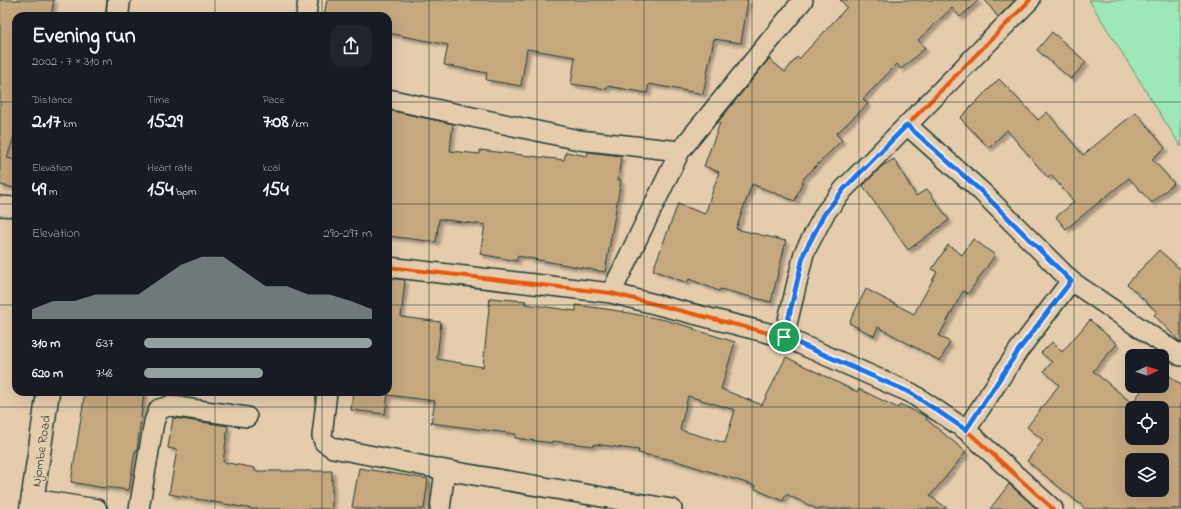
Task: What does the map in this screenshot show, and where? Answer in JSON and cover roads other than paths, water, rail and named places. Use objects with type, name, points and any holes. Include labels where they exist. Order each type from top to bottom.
[{"type":"highway","points":[[118,12],[119,0]]},
{"type":"highway","name":"Njombe Road","points":[[32,504],[47,396]]},
{"type":"street","points":[[306,12],[308,0]]},
{"type":"street","points":[[611,293],[680,151],[803,0]]},
{"type":"street","points":[[784,337],[804,253],[825,213],[844,189],[1030,0]]},
{"type":"street","points":[[392,100],[579,140],[680,151]]},
{"type":"street","points":[[907,125],[982,192],[1071,281],[1181,356]]},
{"type":"street","points":[[0,206],[12,207]]},
{"type":"street","points":[[392,267],[611,293],[784,337],[911,393],[966,430],[1053,509]]},
{"type":"street","points":[[966,430],[1018,351],[1071,281]]},
{"type":"street","points":[[327,396],[322,436],[324,442],[333,448],[445,470],[666,508]]},
{"type":"street","points":[[139,509],[154,422],[159,409],[170,406],[247,417]]},
{"type":"street","points":[[440,509],[445,470]]},
{"type":"street","points":[[32,504],[97,509]]}]
